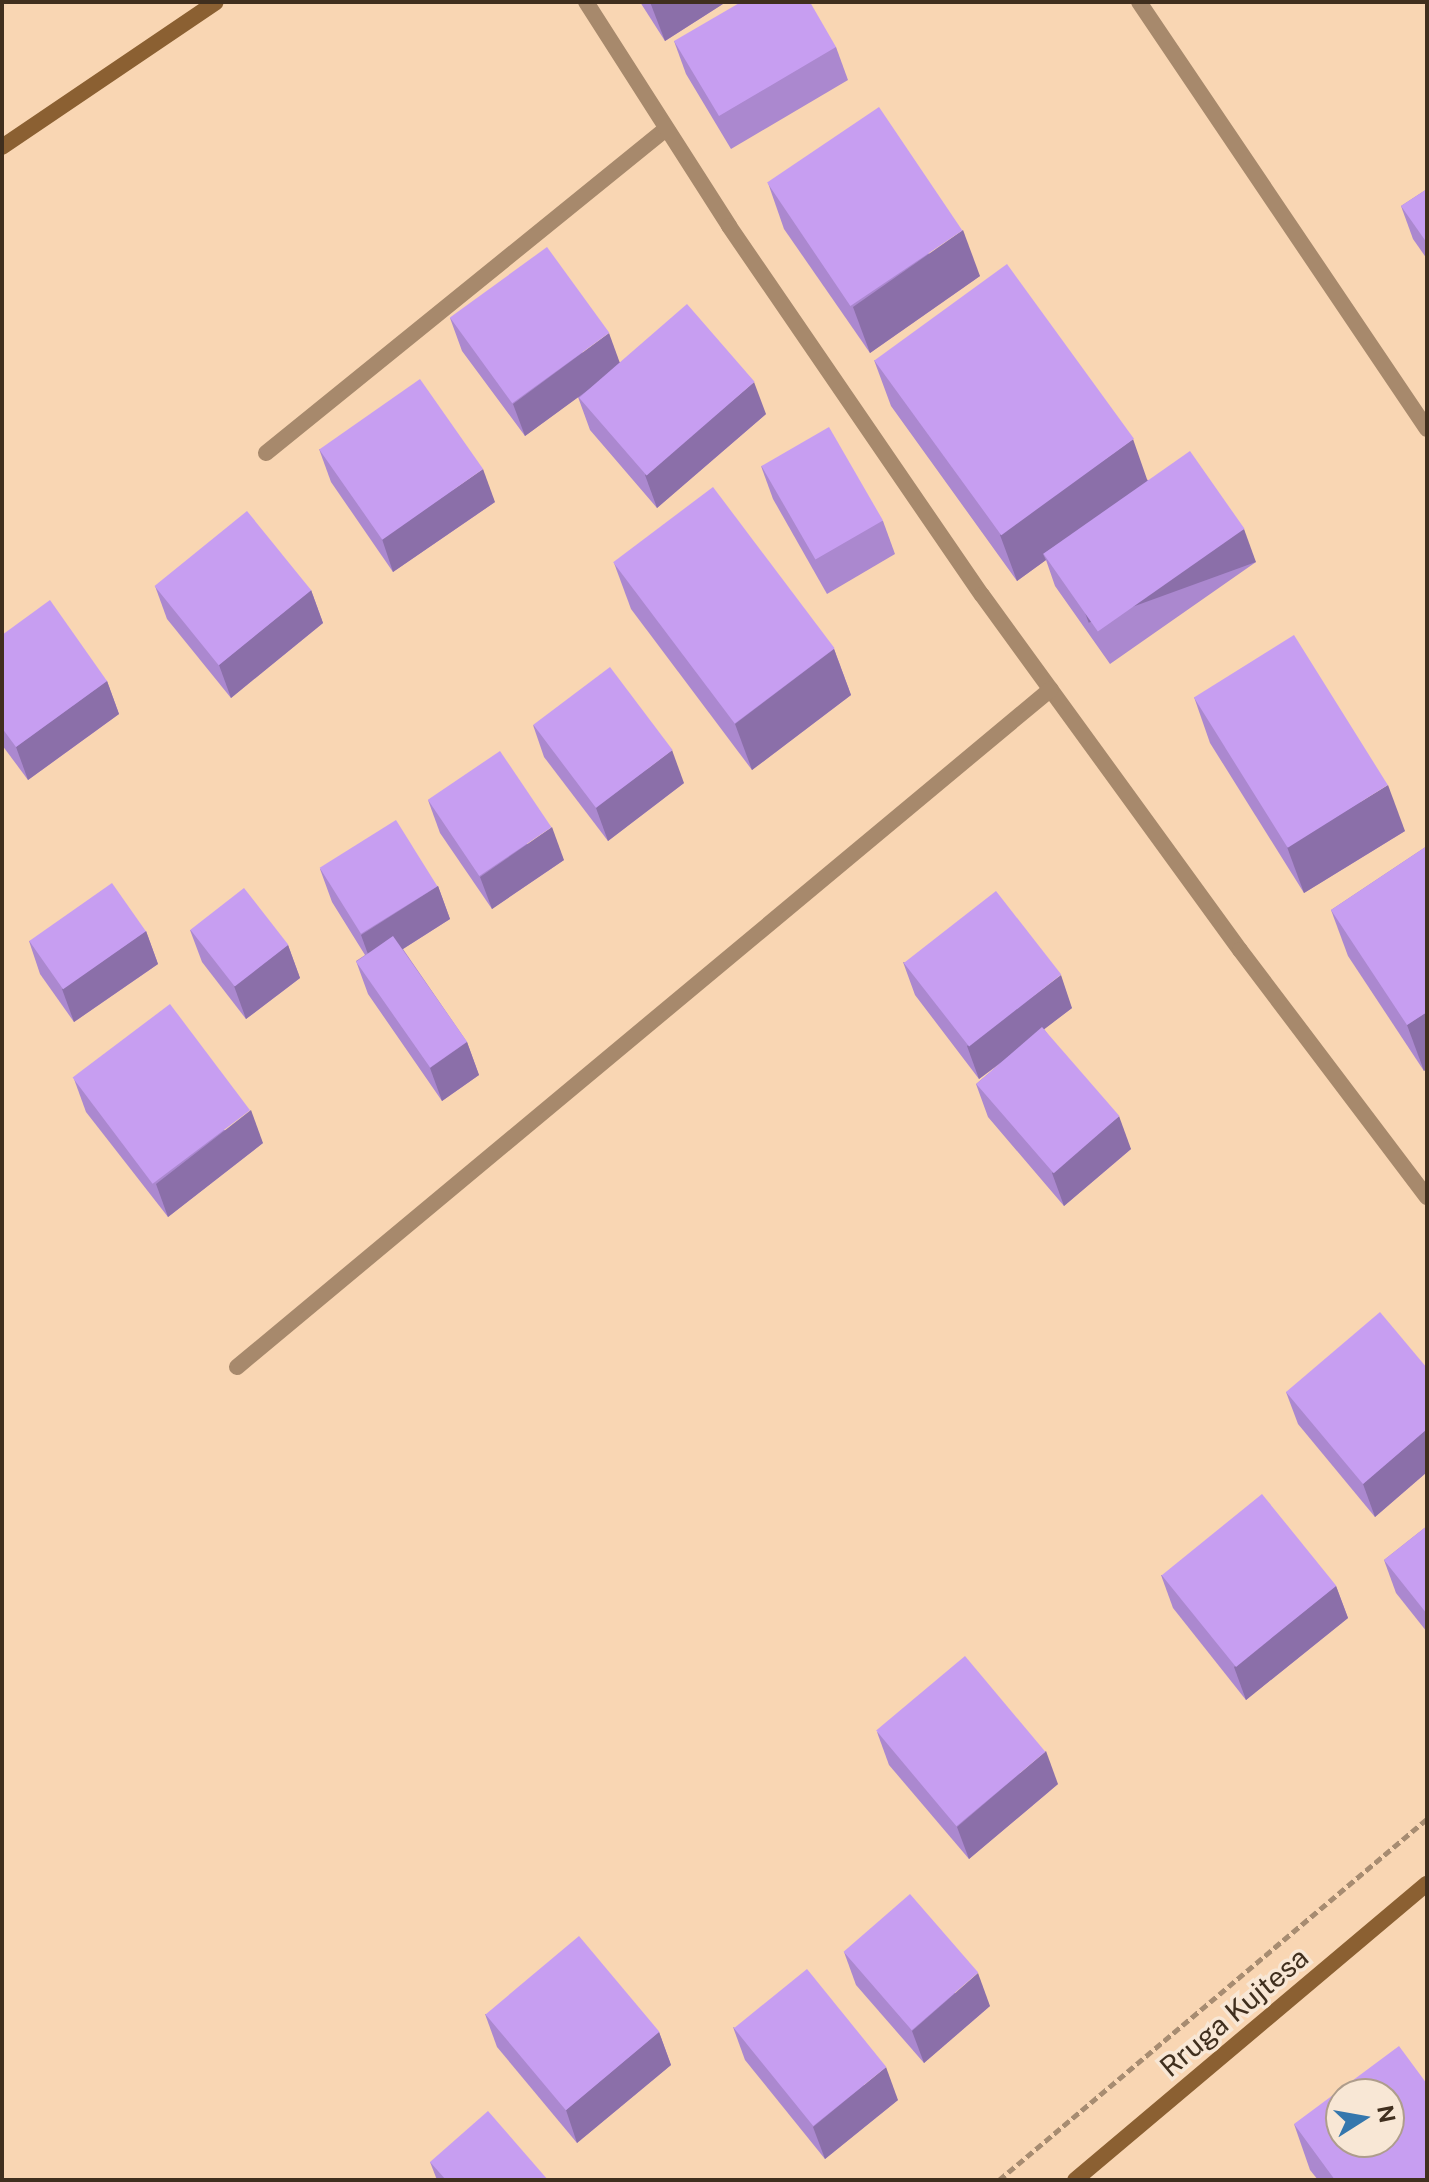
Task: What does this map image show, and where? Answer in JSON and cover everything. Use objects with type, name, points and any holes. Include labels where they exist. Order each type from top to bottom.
[{"type":"street","points":[[2,147],[216,2]]},
{"type":"street","points":[[586,2],[666,129],[1051,689],[1427,1197]]},
{"type":"street","points":[[1139,2],[1427,429]]},
{"type":"street","points":[[266,453],[666,129]]},
{"type":"street","points":[[237,1367],[1051,689]]},
{"type":"street","name":"Rruga Kujtesa","points":[[1075,2180],[1427,1884]]},
{"type":"path","points":[[999,2180],[1427,1819]]},
{"type":"building","points":[[741,2],[810,2],[836,47],[719,116],[674,41]]},
{"type":"building","points":[[879,107],[962,231],[850,306],[767,182]]},
{"type":"building","points":[[1427,189],[1427,243],[1401,206]]},
{"type":"building","points":[[547,247],[609,333],[512,403],[450,318]]},
{"type":"building","points":[[1007,264],[1134,439],[1001,535],[874,360]]},
{"type":"building","points":[[687,304],[755,382],[647,476],[579,398]]},
{"type":"building","points":[[420,379],[483,469],[382,540],[319,450]]},
{"type":"building","points":[[829,427],[883,521],[815,560],[761,466]]},
{"type":"building","points":[[1190,451],[1244,529],[1098,631],[1043,554]]},
{"type":"building","points":[[713,487],[835,648],[735,724],[613,562]]},
{"type":"building","points":[[247,511],[311,590],[219,665],[155,586]]},
{"type":"building","points":[[50,600],[107,681],[16,747],[2,728],[2,635]]},
{"type":"building","points":[[1294,635],[1388,785],[1288,848],[1194,698]]},
{"type":"building","points":[[610,667],[673,750],[596,808],[533,725]]},
{"type":"building","points":[[500,751],[551,827],[479,876],[428,800]]},
{"type":"building","points":[[396,820],[437,886],[361,934],[320,868]]},
{"type":"building","points":[[1427,846],[1427,1012],[1407,1025],[1331,910]]},
{"type":"building","points":[[112,883],[146,931],[63,989],[29,941]]},
{"type":"building","points":[[244,888],[288,945],[235,987],[190,930]]},
{"type":"building","points":[[996,891],[1061,975],[969,1047],[904,963]]},
{"type":"building","points":[[393,936],[467,1042],[430,1067],[356,962]]},
{"type":"building","points":[[170,1004],[250,1110],[153,1184],[73,1077]]},
{"type":"building","points":[[1042,1027],[1119,1116],[1054,1173],[976,1084]]},
{"type":"building","points":[[1380,1312],[1427,1368],[1427,1429],[1363,1484],[1286,1392]]},
{"type":"building","points":[[1262,1494],[1336,1586],[1236,1667],[1162,1575]]},
{"type":"building","points":[[1427,1526],[1427,1614],[1384,1560]]},
{"type":"building","points":[[965,1656],[1045,1752],[956,1826],[876,1731]]},
{"type":"building","points":[[910,1894],[978,1972],[912,2030],[844,1952]]},
{"type":"building","points":[[579,1936],[659,2032],[566,2110],[486,2014]]},
{"type":"building","points":[[807,1969],[886,2067],[813,2126],[734,2028]]},
{"type":"building","points":[[1399,2046],[1427,2084],[1427,2180],[1335,2180],[1294,2124],[1325,2101],[1325,2158],[1405,2158],[1405,2078],[1356,2078]]},
{"type":"building","points":[[488,2111],[548,2180],[446,2180],[430,2162]]}]
